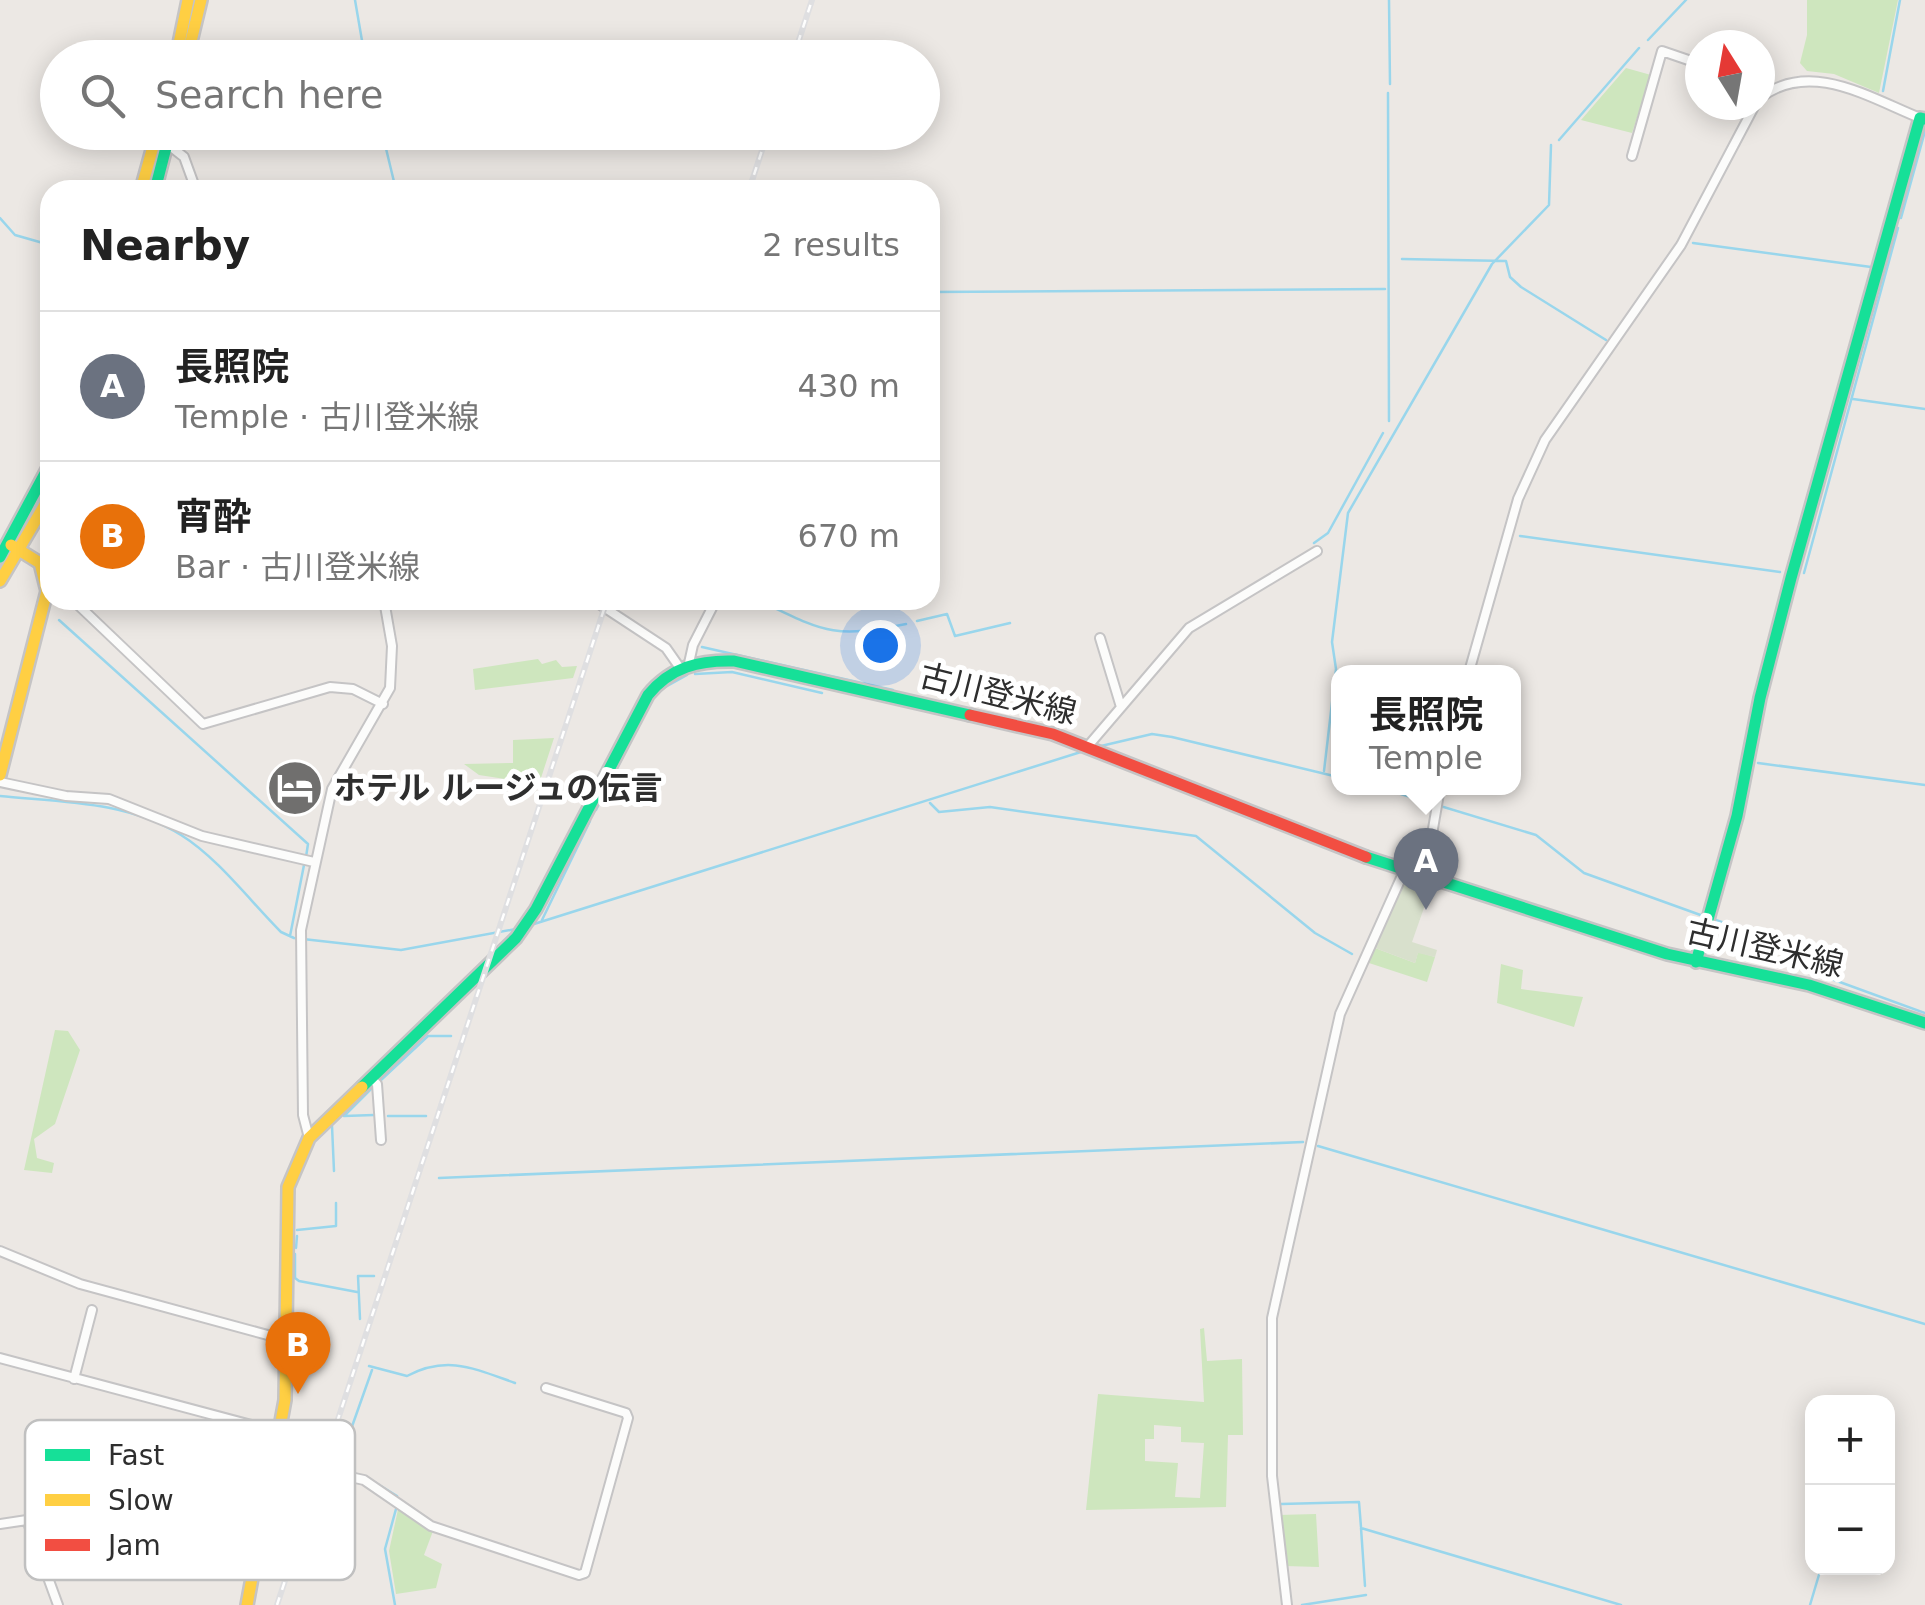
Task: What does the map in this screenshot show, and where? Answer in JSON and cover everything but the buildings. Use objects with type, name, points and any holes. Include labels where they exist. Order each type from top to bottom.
[{"type":"main road","points":[[180,40],[188,0]]},
{"type":"main road","points":[[191,40],[201,0]]},
{"type":"main road","points":[[1696,962],[1738,816],[1760,698],[1791,578],[1923,119]]},
{"type":"main road","points":[[146,180],[157,150]]},
{"type":"main road","points":[[156,180],[160,150]]},
{"type":"main road","points":[[0,557],[4,541],[40,481]]},
{"type":"main road","points":[[0,582],[40,515]]},
{"type":"main road","points":[[4,541],[40,563]]},
{"type":"main road","points":[[0,779],[42,610]]},
{"type":"main road","name":"古川登米線","points":[[685,666],[734,662],[1093,748],[1306,836],[1424,876],[1696,962],[1809,984],[1925,1023]]},
{"type":"main road","points":[[282,1420],[288,1187],[309,1138],[516,938],[648,694],[685,666]]},
{"type":"main road","points":[[247,1605],[252,1580]]},
{"type":"street","points":[[1632,156],[1662,51],[1685,59]]},
{"type":"street","points":[[1775,89],[1798,79],[1814,80],[1923,119]]},
{"type":"street","points":[[1471,665],[1518,500],[1545,440],[1681,245],[1747,120]]},
{"type":"street","points":[[177,150],[184,156],[192,180]]},
{"type":"street","points":[[1093,748],[1121,708],[1189,628],[1317,551]]},
{"type":"street","points":[[83,610],[203,724],[330,686],[353,689],[383,704]]},
{"type":"street","points":[[309,1138],[303,1115],[301,936],[313,862],[332,789],[383,704],[393,670],[385,610]]},
{"type":"street","points":[[608,610],[666,648],[685,666],[711,610]]},
{"type":"street","points":[[1100,638],[1121,708]]},
{"type":"street","points":[[0,779],[66,796],[109,799],[202,836],[313,862]]},
{"type":"street","points":[[1424,876],[1439,795]]},
{"type":"street","points":[[1287,1604],[1272,1476],[1272,1318],[1340,1014],[1405,869]]},
{"type":"street","points":[[372,1078],[377,1084],[381,1140]]},
{"type":"street","points":[[0,1251],[80,1284],[286,1344],[320,1342]]},
{"type":"street","points":[[74,1379],[92,1310]]},
{"type":"street","points":[[0,1358],[231,1420]]},
{"type":"street","points":[[355,1478],[449,1534],[579,1575],[586,1573],[628,1418],[626,1413],[546,1388]]},
{"type":"street","points":[[0,1524],[25,1520]]},
{"type":"street","points":[[49,1580],[58,1605]]},
{"type":"green space","points":[[1807,0],[1898,0],[1879,93],[1834,74],[1807,71],[1800,63],[1807,35]]},
{"type":"green space","points":[[1626,68],[1651,75],[1632,133],[1581,120]]},
{"type":"green space","points":[[538,659],[542,664],[556,660],[562,667],[577,666],[573,678],[475,690],[473,669]]},
{"type":"green space","points":[[554,738],[539,784],[479,775],[464,764],[513,763],[513,740]]},
{"type":"green space","points":[[1404,882],[1432,885],[1412,942],[1437,950],[1435,957],[1418,953],[1415,963],[1375,948]]},
{"type":"green space","points":[[1375,948],[1415,963],[1418,952],[1435,957],[1427,982],[1369,963]]},
{"type":"green space","points":[[1501,964],[1523,970],[1521,989],[1583,997],[1574,1027],[1497,1003]]},
{"type":"green space","points":[[55,1030],[68,1031],[80,1050],[55,1124],[34,1139],[37,1158],[54,1163],[52,1173],[24,1170]]},
{"type":"green space","points":[[1204,1328],[1207,1361],[1242,1359],[1243,1435],[1228,1435],[1226,1507],[1086,1510],[1098,1394],[1204,1402],[1200,1329]],"holes":[[[1154,1425],[1181,1427],[1181,1442],[1204,1443],[1200,1498],[1175,1497],[1178,1463],[1145,1461],[1145,1439],[1154,1439]]]},
{"type":"green space","points":[[399,1505],[433,1531],[424,1555],[442,1564],[436,1588],[396,1594],[389,1551]]},
{"type":"green space","points":[[1316,1514],[1319,1567],[1285,1566],[1278,1515]]},
{"type":"waterway","points":[[355,0],[362,40]]},
{"type":"waterway","points":[[1389,0],[1390,84]]},
{"type":"waterway","points":[[1648,40],[1686,0]]},
{"type":"waterway","points":[[1883,91],[1900,0]]},
{"type":"waterway","points":[[1559,140],[1639,48]]},
{"type":"waterway","points":[[1388,93],[1389,421]]},
{"type":"waterway","points":[[1901,218],[1925,131]]},
{"type":"waterway","points":[[1335,665],[1332,642],[1348,513],[1492,264],[1549,205],[1551,145]]},
{"type":"waterway","points":[[386,150],[394,180]]},
{"type":"waterway","points":[[0,218],[15,235],[40,242]]},
{"type":"waterway","points":[[1804,573],[1898,228]]},
{"type":"waterway","points":[[1693,243],[1871,267]]},
{"type":"waterway","points":[[1402,259],[1506,261],[1510,277],[1521,287],[1606,340]]},
{"type":"waterway","points":[[940,292],[1385,289]]},
{"type":"waterway","points":[[1853,399],[1925,409]]},
{"type":"waterway","points":[[1314,543],[1328,533],[1383,433]]},
{"type":"waterway","points":[[1520,536],[1780,572]]},
{"type":"waterway","points":[[780,610],[829,630],[861,631],[906,624]]},
{"type":"waterway","points":[[917,621],[947,614],[955,636],[1010,623]]},
{"type":"waterway","points":[[59,620],[308,844],[306,857]]},
{"type":"waterway","points":[[702,647],[893,690]]},
{"type":"waterway","points":[[695,674],[732,672],[822,693]]},
{"type":"waterway","points":[[660,690],[687,675]]},
{"type":"waterway","points":[[1324,771],[1331,712]]},
{"type":"waterway","points":[[1101,746],[1152,734],[1331,775]]},
{"type":"waterway","points":[[534,924],[1084,751]]},
{"type":"waterway","points":[[596,810],[622,758]]},
{"type":"waterway","points":[[1758,763],[1925,785]]},
{"type":"waterway","points":[[1404,795],[1536,835],[1584,873],[1706,917]]},
{"type":"waterway","points":[[0,796],[116,809],[160,824],[208,856],[281,932],[294,938],[401,950],[516,929]]},
{"type":"waterway","points":[[930,803],[939,812],[990,807],[1196,836],[1315,933],[1352,954]]},
{"type":"waterway","points":[[542,920],[590,821]]},
{"type":"waterway","points":[[290,936],[304,865]]},
{"type":"waterway","points":[[1713,919],[1755,934],[1826,977],[1925,1013]]},
{"type":"waterway","points":[[381,1080],[428,1036],[451,1036]]},
{"type":"waterway","points":[[373,1087],[344,1116],[374,1115]]},
{"type":"waterway","points":[[388,1116],[426,1116]]},
{"type":"waterway","points":[[332,1126],[334,1171]]},
{"type":"waterway","points":[[439,1178],[1303,1142]]},
{"type":"waterway","points":[[1318,1146],[1925,1324]]},
{"type":"waterway","points":[[297,1230],[336,1226],[336,1203]]},
{"type":"waterway","points":[[296,1248],[297,1236]]},
{"type":"waterway","points":[[295,1254],[295,1278],[299,1281],[357,1292]]},
{"type":"waterway","points":[[360,1319],[358,1276],[374,1276]]},
{"type":"waterway","points":[[369,1366],[407,1376],[435,1366],[460,1366],[515,1383]]},
{"type":"waterway","points":[[354,1420],[372,1370]]},
{"type":"waterway","points":[[355,1474],[359,1475]]},
{"type":"waterway","points":[[371,1480],[397,1496]]},
{"type":"waterway","points":[[1281,1504],[1359,1502],[1361,1527]]},
{"type":"waterway","points":[[395,1605],[385,1549],[396,1509]]},
{"type":"waterway","points":[[1365,1586],[1361,1528],[1621,1605]]},
{"type":"waterway","points":[[1810,1605],[1819,1575]]},
{"type":"waterway","points":[[1302,1605],[1366,1595]]},
{"type":"railway","points":[[799,40],[812,0]]},
{"type":"railway","points":[[752,180],[762,150]]},
{"type":"railway","points":[[338,1420],[604,610]]},
{"type":"railway","points":[[277,1605],[285,1580]]},
{"type":"traffic: fast","points":[[1696,962],[1737,816],[1760,698],[1791,578],[1920,118],[1925,119]]},
{"type":"traffic: fast","points":[[158,180],[165,150]]},
{"type":"traffic: fast","points":[[0,557],[40,483]]},
{"type":"traffic: fast","points":[[362,1087],[516,938],[536,909],[648,695],[666,678],[697,664],[734,661],[970,715]]},
{"type":"traffic: fast","points":[[1366,857],[1667,954],[1809,985],[1925,1023]]},
{"type":"traffic: slow","points":[[180,40],[188,0]]},
{"type":"traffic: slow","points":[[191,40],[201,0]]},
{"type":"traffic: slow","points":[[144,180],[152,150]]},
{"type":"traffic: slow","points":[[0,581],[40,513]]},
{"type":"traffic: slow","points":[[11,545],[40,563]]},
{"type":"traffic: slow","points":[[0,775],[42,610]]},
{"type":"traffic: slow","points":[[281,1420],[285,1400],[288,1187],[309,1138],[362,1087]]},
{"type":"traffic: slow","points":[[247,1605],[252,1580]]},
{"type":"traffic: jam","points":[[970,715],[1053,734],[1366,857]]},
{"type":"place","name":"ホテル ルージュの伝言","points":[[295,788]]},
{"type":"place","name":"長照院","points":[[1426,910]]},
{"type":"place","name":"宵酔","points":[[298,1394]]}]
